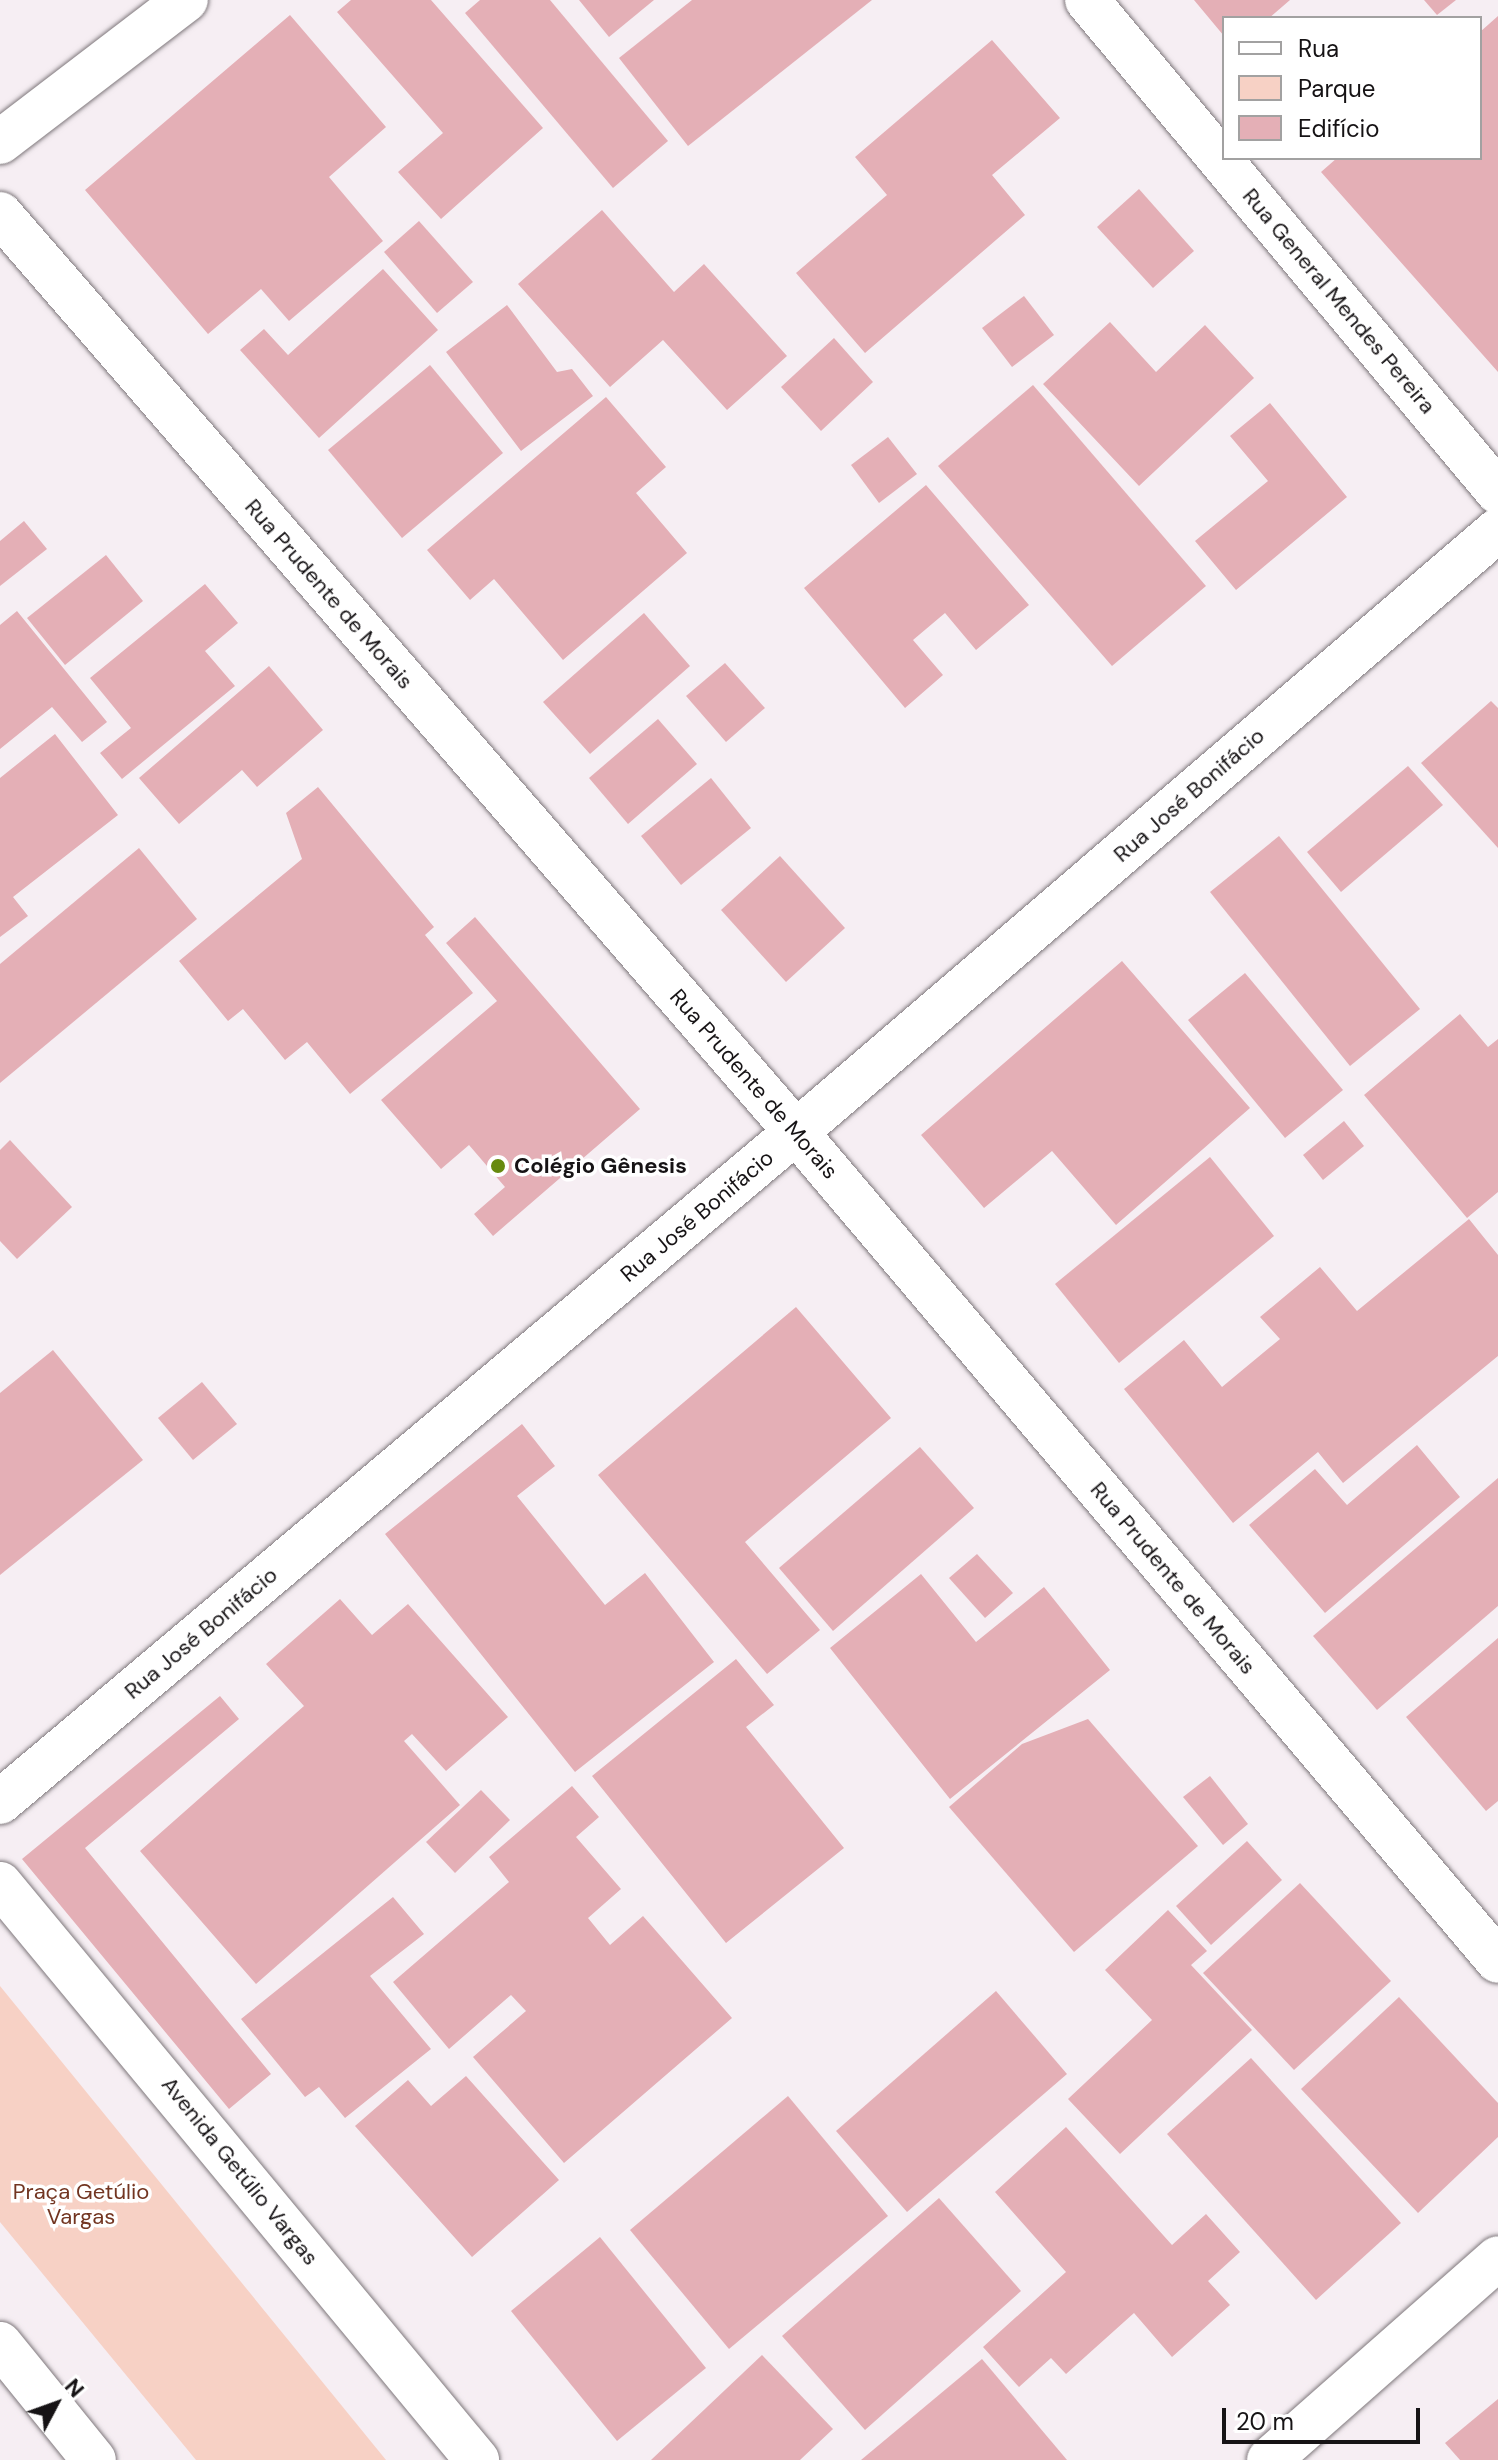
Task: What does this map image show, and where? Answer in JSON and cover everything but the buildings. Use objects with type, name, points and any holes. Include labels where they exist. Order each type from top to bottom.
[{"type":"street","points":[[0,142],[186,0]]},
{"type":"street","name":"Rua General Mendes Pereira","points":[[1087,0],[1498,492]]},
{"type":"street","name":"Rua Prudente de Morais","points":[[0,214],[796,1132],[1498,1961]]},
{"type":"street","name":"Rua José Bonifácio","points":[[0,1802],[796,1132],[1498,530]]},
{"type":"street","name":"Avenida Getúlio Vargas","points":[[0,1884],[477,2460]]},
{"type":"street","points":[[1269,2460],[1498,2258]]},
{"type":"street","points":[[0,2344],[94,2460]]},
{"type":"green space","name":"Praça Getúlio Vargas","points":[[0,1986],[386,2460],[196,2460],[0,2222]]},
{"type":"place","name":"Colégio Gênesis","points":[[498,1166]]}]
